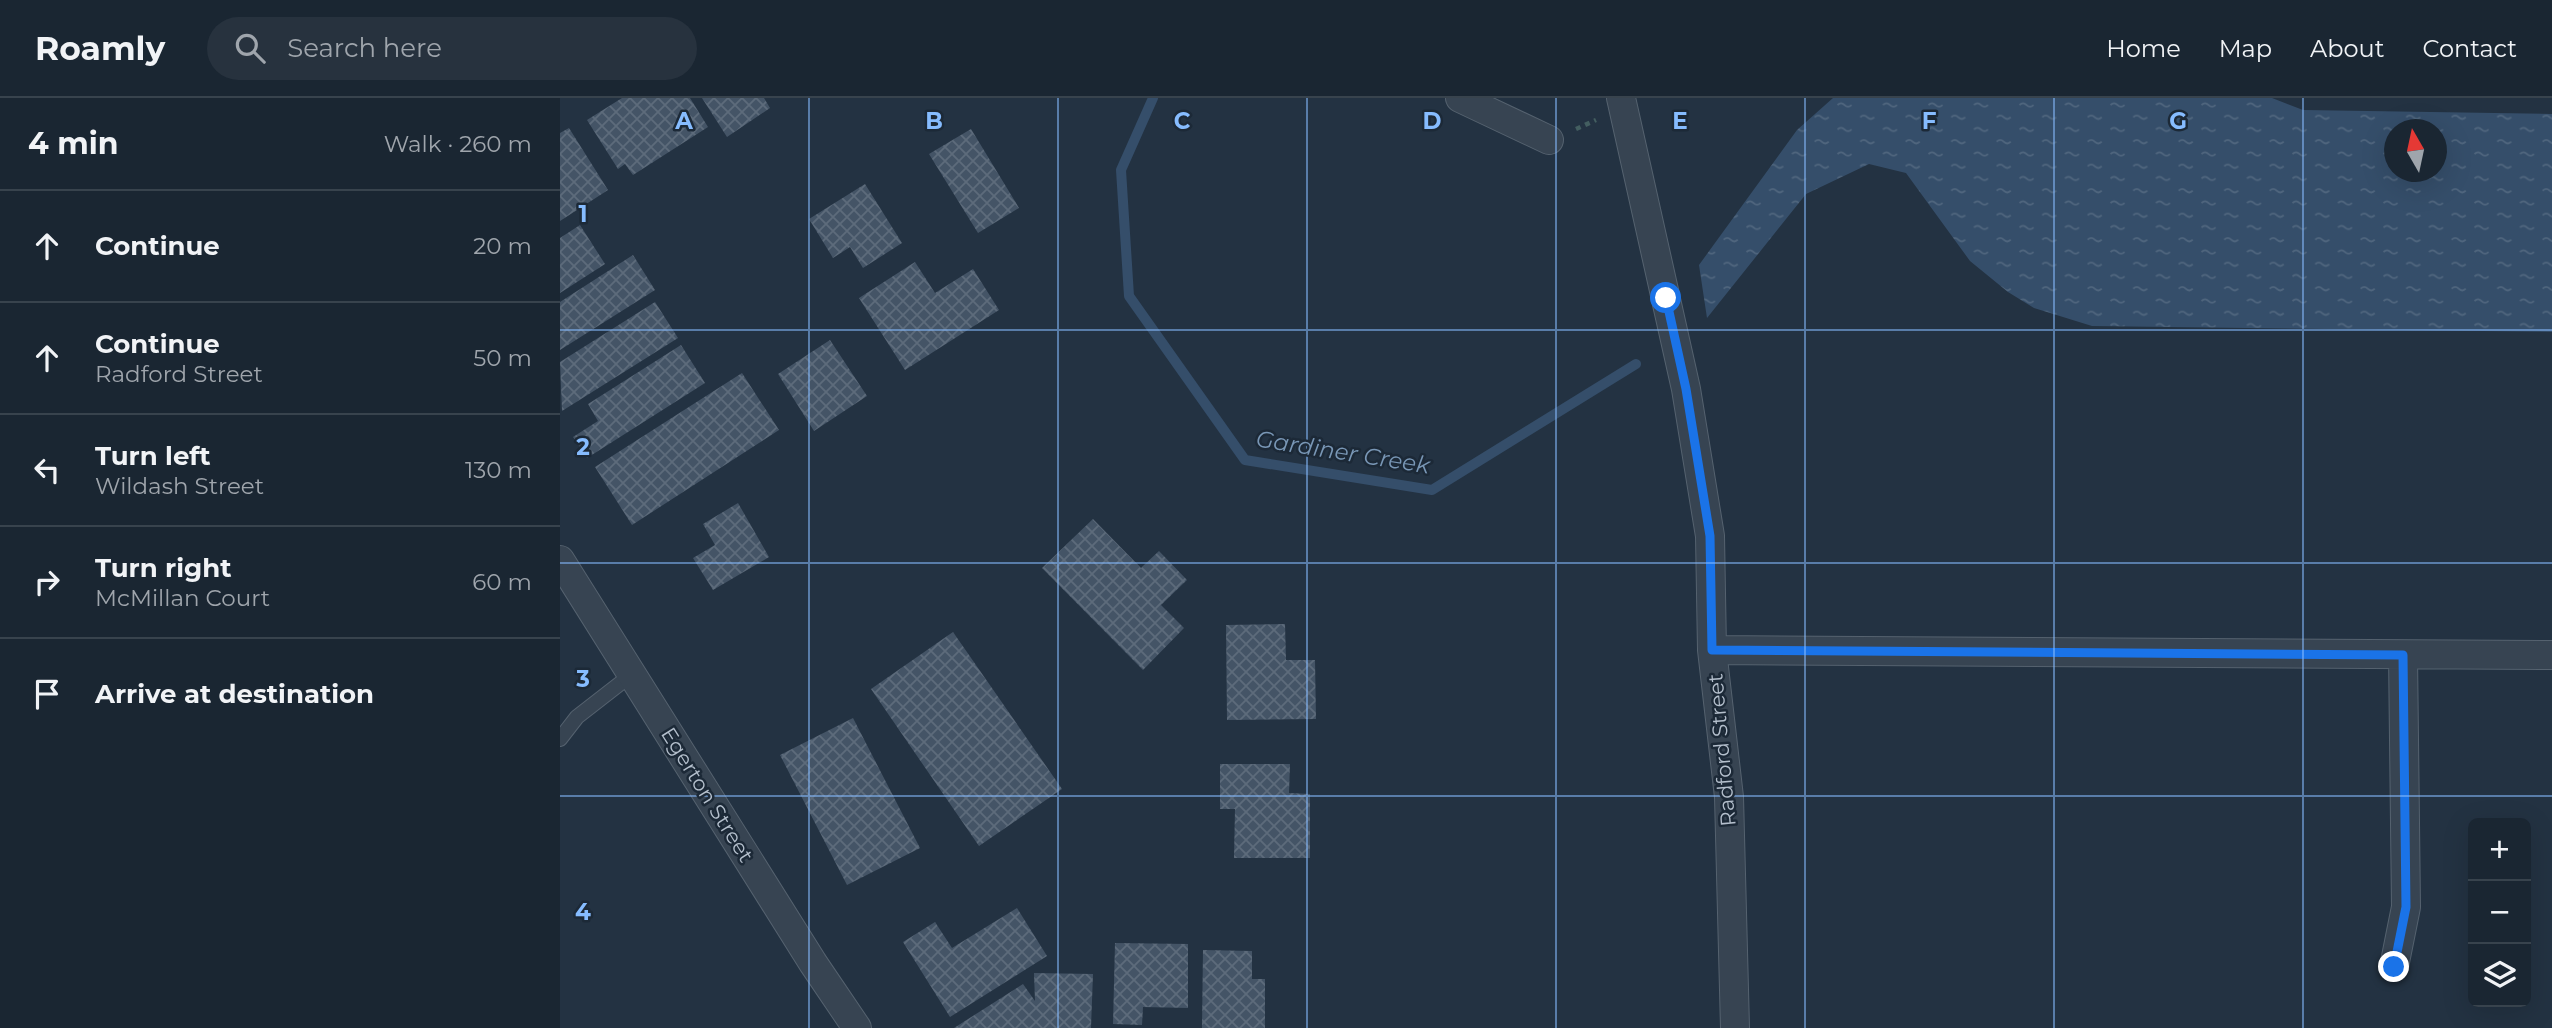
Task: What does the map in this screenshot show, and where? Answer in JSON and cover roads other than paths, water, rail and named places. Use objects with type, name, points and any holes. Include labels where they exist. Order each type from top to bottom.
[{"type":"street","points":[[1460,98],[1549,140]]},
{"type":"street","name":"Radford Street","points":[[1622,103],[1686,389],[1710,536],[1712,650],[1729,797],[1735,1028]]},
{"type":"street","name":"Egerton Street","points":[[560,560],[813,963],[857,1028]]},
{"type":"street","points":[[1712,650],[2552,655]]},
{"type":"street","points":[[2394,967],[2406,907],[2403,655]]},
{"type":"lane","points":[[560,740],[577,718],[631,675]]},
{"type":"water","points":[[1833,98],[2272,98],[2303,110],[2552,114],[2552,332],[2092,326],[2034,308],[2008,292],[1970,261],[1906,173],[1869,164],[1806,194],[1707,318],[1699,265],[1797,130]]},
{"type":"waterway","name":"Gardiner Creek","points":[[1153,98],[1121,170],[1129,296],[1245,460],[1432,490],[1636,364]]}]
